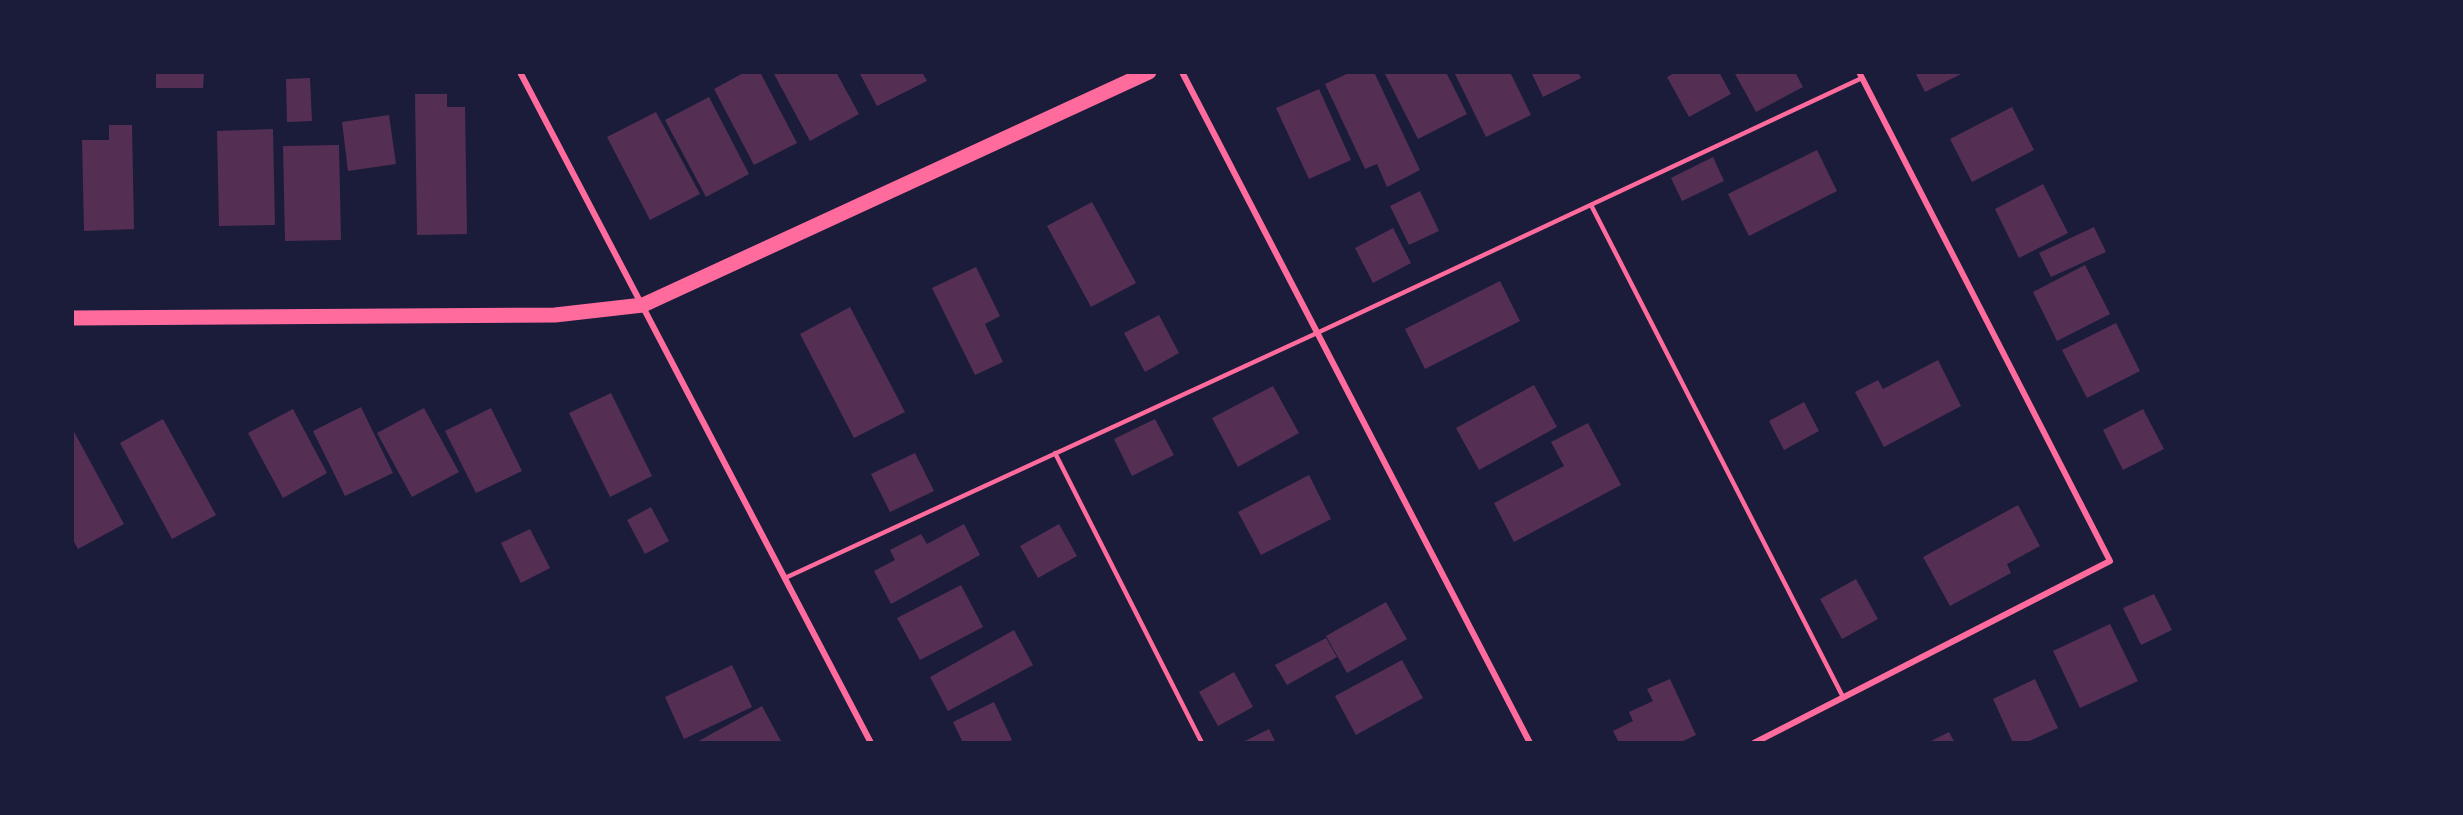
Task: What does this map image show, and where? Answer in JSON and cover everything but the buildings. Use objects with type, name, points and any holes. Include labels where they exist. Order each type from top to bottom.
[{"type":"main road","points":[[72,318],[555,315],[643,305],[1149,72]]},
{"type":"street","points":[[520,72],[871,743]]},
{"type":"street","points":[[1182,72],[1530,743]]},
{"type":"street","points":[[1754,743],[2110,561],[1860,75]]},
{"type":"lane","points":[[785,578],[1591,205],[1860,75]]},
{"type":"lane","points":[[1591,205],[1843,697]]},
{"type":"lane","points":[[1055,453],[1202,743]]}]
